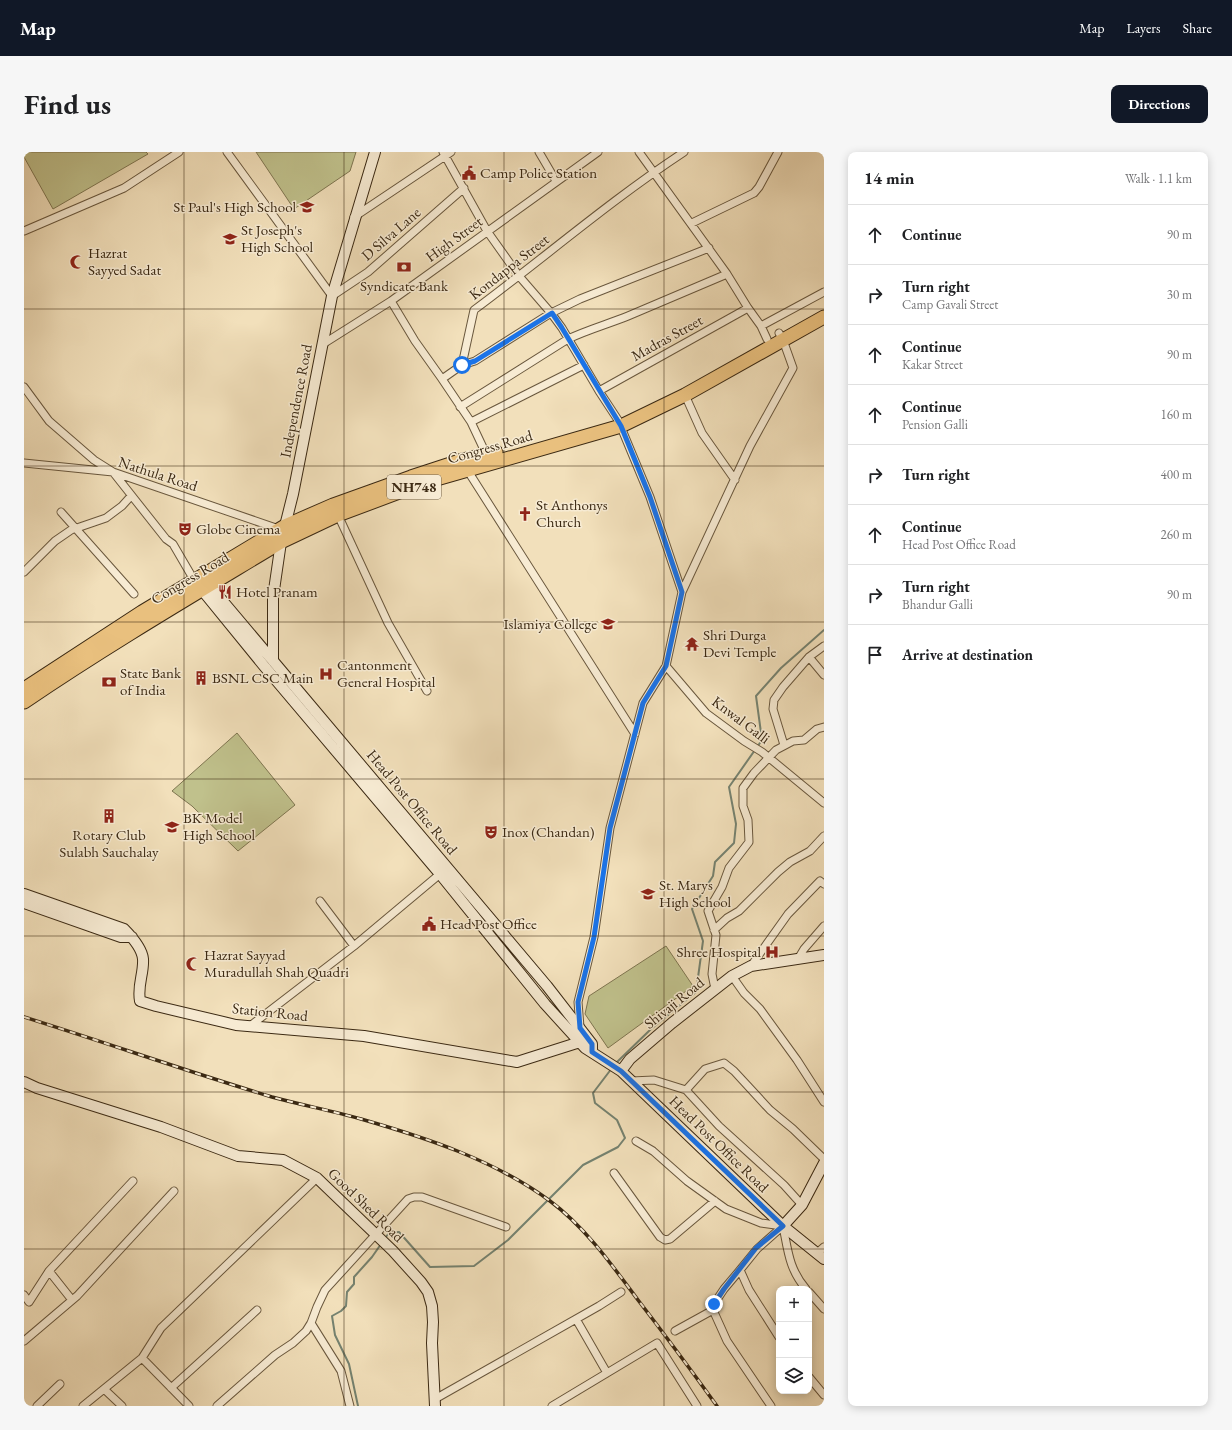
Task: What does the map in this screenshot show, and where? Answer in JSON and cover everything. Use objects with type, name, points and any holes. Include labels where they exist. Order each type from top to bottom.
[{"type":"highway","name":"Congress Road","points":[[24,702],[201,582],[282,532],[368,492],[619,423],[685,394],[781,336],[824,307]]},
{"type":"highway","name":"Congress Road","points":[[619,423],[767,339],[781,336],[824,317]]},
{"type":"highway","name":"Congress Road","points":[[282,532],[338,515],[426,482],[465,465]]},
{"type":"highway","name":"Congress Road","points":[[24,689],[142,612],[201,582]]},
{"type":"main road","name":"Independence Road","points":[[273,661],[273,597],[282,532],[293,494],[332,296],[354,217],[375,152]]},
{"type":"main road","name":"Head Post Office Road","points":[[201,582],[284,673],[538,975],[592,1044],[592,1052]]},
{"type":"main road","name":"Head Post Office Road","points":[[201,582],[276,680],[440,874],[545,1004],[585,1048],[618,1070],[631,1081],[783,1226],[821,1253]]},
{"type":"main road","points":[[276,680],[284,673]]},
{"type":"main road","name":"Station Road","points":[[24,894],[124,929],[139,947],[143,958],[138,992],[140,1001],[156,1006],[236,1025],[364,1036],[517,1062],[580,1042]]},
{"type":"main road","points":[[24,903],[121,937],[132,937]]},
{"type":"main road","name":"Shivaji Road","points":[[618,1070],[672,1023],[732,976],[751,966],[824,955]]},
{"type":"main road","name":"Good Shed Road","points":[[24,1082],[37,1088],[161,1127],[238,1156],[283,1160],[317,1178],[381,1239],[421,1282],[428,1292],[432,1306],[435,1402]]},
{"type":"main road","points":[[783,1226],[802,1205],[824,1163]]},
{"type":"street","points":[[24,231],[124,188],[179,152]]},
{"type":"street","points":[[228,152],[332,296]]},
{"type":"street","points":[[539,152],[556,181]]},
{"type":"street","name":"High Street","points":[[323,344],[391,301],[598,152]]},
{"type":"street","points":[[639,152],[710,248],[761,326],[767,339]]},
{"type":"street","name":"Kondappa Street","points":[[462,365],[474,310],[614,201],[653,172],[684,152]]},
{"type":"street","points":[[692,223],[754,193],[759,187],[778,152]]},
{"type":"street","points":[[354,217],[447,153],[487,231],[519,276],[552,313],[619,423],[650,497],[682,592]]},
{"type":"street","name":"D Silva Lane","points":[[332,296],[368,272],[464,188]]},
{"type":"street","points":[[442,379],[462,365],[475,361],[552,313],[580,299],[710,248]]},
{"type":"street","points":[[460,407],[568,339],[584,331],[596,329],[727,274]]},
{"type":"street","points":[[761,326],[824,292]]},
{"type":"street","points":[[391,301],[415,341],[471,422],[489,459]]},
{"type":"street","name":"Madras Street","points":[[599,391],[748,308]]},
{"type":"street","points":[[580,1042],[578,1002],[594,937],[610,828],[643,703],[666,666],[682,592],[750,446],[793,368],[781,336]]},
{"type":"street","points":[[471,422],[584,366]]},
{"type":"street","points":[[24,387],[49,421],[94,460],[112,472],[166,539],[172,544],[201,582]]},
{"type":"street","points":[[685,394],[702,432],[735,480]]},
{"type":"street","name":"Nathula Road","points":[[24,463],[112,472],[282,532]]},
{"type":"street","points":[[465,465],[636,734]]},
{"type":"street","points":[[24,572],[55,541],[71,530],[106,518],[122,506],[131,496]]},
{"type":"street","points":[[61,512],[134,594]]},
{"type":"street","points":[[338,515],[388,623],[427,691]]},
{"type":"street","points":[[784,745],[773,709],[774,700],[783,687],[809,658],[824,646]]},
{"type":"street","points":[[809,658],[824,675]]},
{"type":"street","name":"Knwal Galli","points":[[666,666],[706,713],[770,758],[824,803]]},
{"type":"street","points":[[715,989],[712,974],[716,935],[708,911],[722,887],[729,868],[749,842],[748,820],[743,806],[743,788],[754,773],[776,750],[793,741],[804,740],[817,729],[824,727]]},
{"type":"street","points":[[714,930],[726,918],[740,911],[778,872],[790,862],[810,851],[824,836]]},
{"type":"street","points":[[250,1026],[354,946],[440,874]]},
{"type":"street","points":[[751,966],[788,914],[820,881],[824,884]]},
{"type":"street","points":[[320,901],[354,946]]},
{"type":"street","points":[[798,959],[804,949],[824,926]]},
{"type":"street","points":[[732,976],[744,993],[760,1009],[797,1060],[824,1102]]},
{"type":"street","points":[[686,1090],[705,1069],[724,1063],[734,1071],[770,1110],[793,1129],[824,1159]]},
{"type":"street","points":[[631,1081],[654,1080],[686,1090],[719,1126],[784,1185],[802,1205]]},
{"type":"street","points":[[636,1141],[653,1151],[687,1182],[726,1209],[761,1223],[783,1226]]},
{"type":"street","points":[[614,1173],[660,1237],[665,1240],[670,1239],[716,1201]]},
{"type":"street","points":[[83,1406],[142,1358],[161,1328],[317,1178]]},
{"type":"street","points":[[24,1295],[29,1302],[49,1271],[133,1181]]},
{"type":"street","points":[[24,1341],[72,1300],[174,1191]]},
{"type":"street","points":[[217,1406],[275,1355],[293,1343],[306,1331],[325,1290],[381,1239],[406,1202],[414,1197],[422,1197],[506,1227]]},
{"type":"street","points":[[771,1406],[727,1341],[713,1310],[714,1304],[724,1289],[756,1248],[783,1226]]},
{"type":"street","points":[[783,1226],[791,1265],[798,1279],[804,1286]]},
{"type":"street","points":[[740,1270],[749,1290],[776,1333]]},
{"type":"street","points":[[49,1271],[72,1300]]},
{"type":"street","points":[[435,1402],[621,1292]]},
{"type":"street","points":[[812,1295],[824,1309]]},
{"type":"street","points":[[171,1388],[256,1310]]},
{"type":"street","points":[[675,1331],[713,1310]]},
{"type":"street","points":[[576,1319],[607,1373]]},
{"type":"street","points":[[311,1323],[341,1371],[350,1406]]},
{"type":"street","points":[[552,1406],[657,1343],[697,1406]]},
{"type":"street","points":[[142,1358],[189,1406]]},
{"type":"street","points":[[812,1381],[824,1395]]},
{"type":"street","points":[[37,1406],[60,1384]]},
{"type":"street","points":[[104,1389],[122,1406]]},
{"type":"green space","points":[[24,152],[146,152],[148,154],[53,209],[24,157]]},
{"type":"green space","points":[[256,152],[356,152],[350,171],[294,209]]},
{"type":"green space","points":[[237,733],[295,805],[238,851],[192,806],[172,791]]},
{"type":"green space","points":[[666,946],[693,986],[608,1048],[585,1014],[589,996]]},
{"type":"waterway","points":[[616,1063],[651,1029],[696,992],[703,941],[692,909],[713,876],[715,862],[734,843],[736,824],[729,787],[762,740],[756,696],[781,668],[824,630]]},
{"type":"waterway","points":[[385,1238],[389,1233],[399,1232],[430,1267],[474,1266],[508,1240],[583,1165],[618,1147],[625,1138],[617,1120],[595,1103],[593,1093],[612,1068]]},
{"type":"waterway","points":[[358,1406],[349,1364],[335,1335],[332,1316],[346,1306],[347,1292],[354,1284],[354,1277],[372,1257],[381,1244]]},
{"type":"railway","points":[[24,1017],[272,1097],[361,1119],[435,1142],[483,1162],[529,1186],[563,1211],[597,1247],[717,1406]]},
{"type":"place","name":"Camp Police Station","points":[[469,173]]},
{"type":"place","name":"St Paul's High School","points":[[307,207]]},
{"type":"place","name":"St Joseph's High School","points":[[230,239]]},
{"type":"place","name":"Hazrat Sayyed Sadat","points":[[77,262]]},
{"type":"place","name":"Syndicate Bank","points":[[404,267]]},
{"type":"place","name":"St Anthonys Church","points":[[525,514]]},
{"type":"place","name":"Globe Cinema","points":[[185,529]]},
{"type":"place","name":"Hotel Pranam","points":[[225,592]]},
{"type":"place","name":"Islamiya College","points":[[608,624]]},
{"type":"place","name":"Shri Durga Devi Temple","points":[[692,644]]},
{"type":"place","name":"Cantonment General Hospital","points":[[326,674]]},
{"type":"place","name":"BSNL CSC Main","points":[[201,678]]},
{"type":"place","name":"State Bank of India","points":[[109,682]]},
{"type":"place","name":"Rotary Club Sulabh Sauchalay","points":[[109,816]]},
{"type":"place","name":"BK Model High School","points":[[172,827]]},
{"type":"place","name":"Inox (Chandan)","points":[[491,832]]},
{"type":"place","name":"St. Marys High School","points":[[648,894]]},
{"type":"place","name":"Head Post Office","points":[[429,924]]},
{"type":"place","name":"Shree Hospital","points":[[772,952]]},
{"type":"place","name":"Hazrat Sayyad Muradullah Shah Quadri","points":[[193,964]]},
{"type":"route","points":[[462,365],[468,364],[484,356],[552,313],[621,426],[650,497],[682,592],[666,666],[643,703],[610,828],[594,937],[578,1002],[580,1028],[592,1044],[592,1052],[615,1069],[621,1071],[783,1226],[756,1248],[714,1304]]}]
